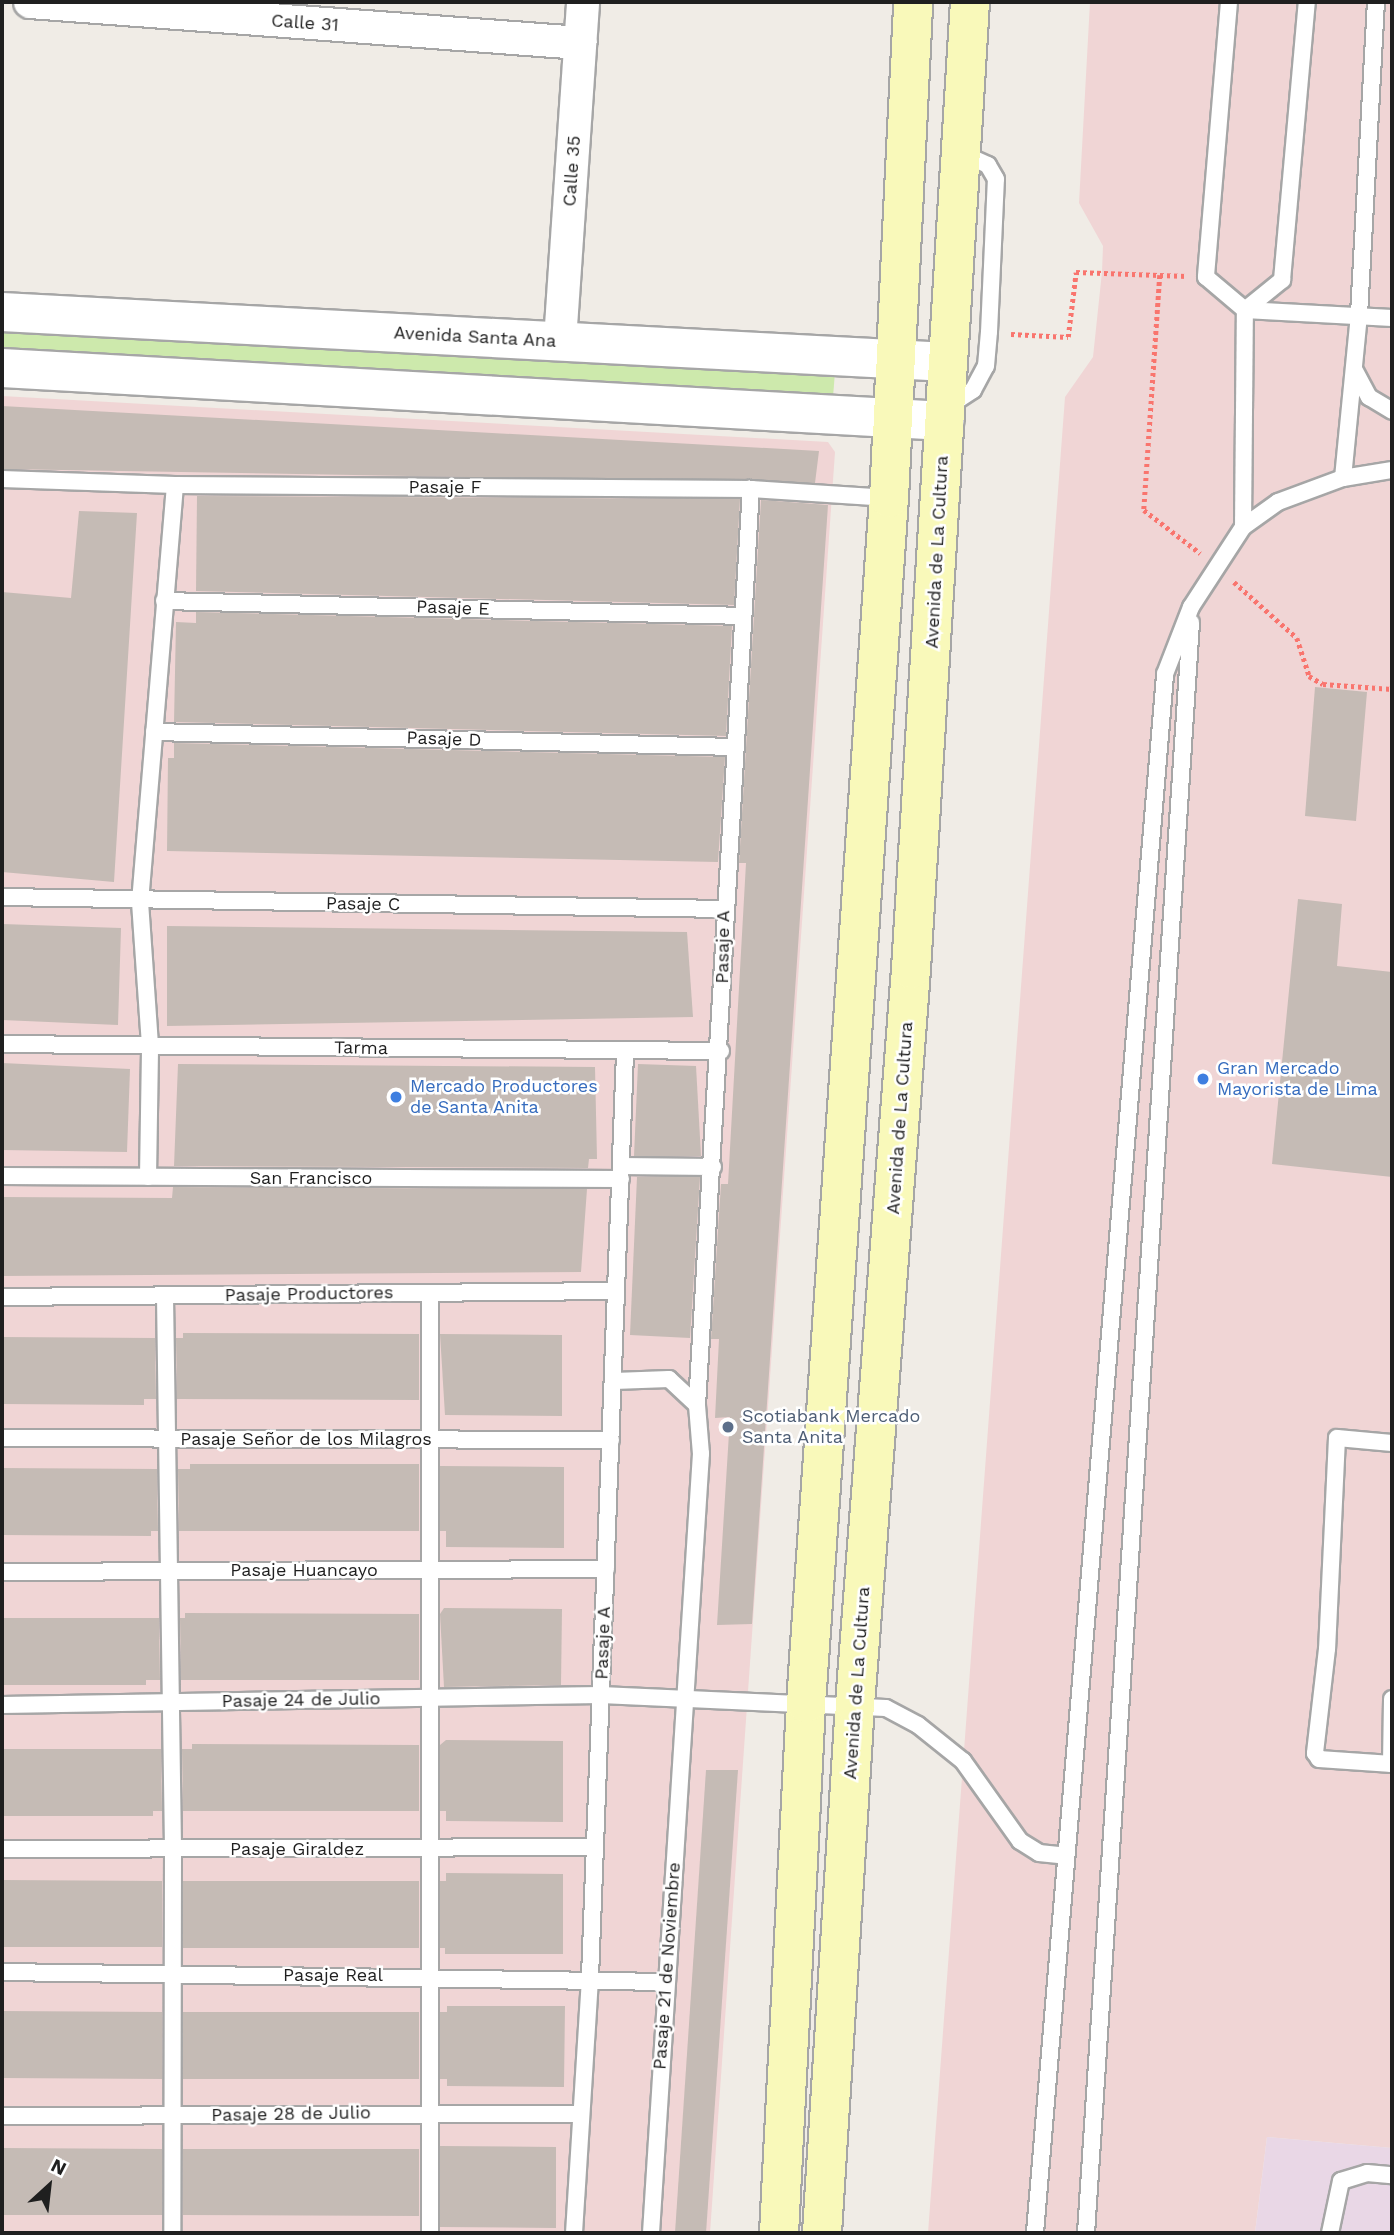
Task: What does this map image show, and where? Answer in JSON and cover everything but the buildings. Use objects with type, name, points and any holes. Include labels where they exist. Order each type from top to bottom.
[{"type":"main road","points":[[779,2233],[806,1703],[889,498],[893,358],[913,2]]},
{"type":"main road","name":"Avenida de La Cultura","points":[[822,2233],[855,1704],[911,969],[970,2]]},
{"type":"street","name":"Calle 31","points":[[30,2],[580,43]]},
{"type":"street","name":"Calle 35","points":[[561,341],[583,2]]},
{"type":"street","name":"Avenida Santa Ana","points":[[2,312],[948,362]]},
{"type":"street","points":[[2,368],[892,419],[945,415]]},
{"type":"lane","points":[[1229,2],[1206,276],[1245,310],[1392,318]]},
{"type":"lane","points":[[1245,310],[1282,280],[1307,2]]},
{"type":"lane","points":[[1343,478],[1359,315],[1376,2]]},
{"type":"lane","points":[[945,415],[972,390],[986,366],[989,332],[996,179],[988,165],[961,153]]},
{"type":"lane","points":[[1243,527],[1245,310]]},
{"type":"lane","points":[[1354,369],[1369,397],[1392,411]]},
{"type":"lane","points":[[1035,2233],[1165,674],[1191,607],[1243,527],[1278,502],[1343,478],[1392,470]]},
{"type":"lane","name":"Pasaje F","points":[[2,479],[175,485],[751,489],[889,498]]},
{"type":"lane","points":[[148,1177],[150,1045],[140,902],[175,485]]},
{"type":"lane","name":"Pasaje A","points":[[697,1405],[721,1051],[724,909],[751,489]]},
{"type":"lane","name":"Pasaje E","points":[[164,601],[743,616]]},
{"type":"lane","points":[[1086,2233],[1191,607]]},
{"type":"lane","name":"Pasaje D","points":[[153,732],[734,747]]},
{"type":"lane","name":"Pasaje C","points":[[2,897],[140,902],[724,909]]},
{"type":"lane","name":"Tarma","points":[[2,1044],[625,1053],[721,1051]]},
{"type":"lane","name":"Pasaje A","points":[[574,2233],[590,1977],[625,1053]]},
{"type":"lane","name":"San Francisco","points":[[2,1176],[621,1173],[713,1167]]},
{"type":"lane","name":"Pasaje Productores","points":[[2,1297],[616,1291]]},
{"type":"lane","points":[[430,1293],[427,1439],[432,1976],[430,2233]]},
{"type":"lane","points":[[165,1296],[174,1973],[172,2233]]},
{"type":"lane","points":[[614,1381],[669,1379],[697,1405]]},
{"type":"lane","name":"Pasaje 21 de Noviembre","points":[[651,2233],[665,1982],[701,1454],[697,1405]]},
{"type":"lane","name":"Pasaje Señor de los Milagros","points":[[2,1438],[611,1440]]},
{"type":"lane","points":[[1392,1443],[1337,1438],[1327,1649],[1315,1753],[1319,1759],[1392,1764],[1392,1699]]},
{"type":"lane","name":"Pasaje Huancayo","points":[[2,1572],[606,1569]]},
{"type":"lane","name":"Pasaje 24 de Julio","points":[[2,1705],[601,1695],[855,1704],[886,1708],[918,1724],[963,1761],[1020,1841],[1039,1853],[1066,1856]]},
{"type":"lane","name":"Pasaje Giraldez","points":[[2,1849],[593,1847]]},
{"type":"lane","name":"Pasaje Real","points":[[2,1972],[590,1977],[665,1982]]},
{"type":"lane","name":"Pasaje 28 de Julio","points":[[2,2116],[580,2113]]},
{"type":"lane","points":[[1330,2233],[1341,2181],[1367,2173],[1392,2175]]},
{"type":"path","points":[[989,332],[1068,337],[1076,272],[1206,276]]},
{"type":"path","points":[[1160,275],[1144,510],[1216,566],[1297,638],[1309,676],[1323,684],[1392,689]]},
{"type":"shaded area","name":"Gran Mercado Mayorista de Lima","points":[[1090,2],[1392,2],[1392,2148],[1267,2137],[1255,2233],[928,2233],[1065,397],[1093,357],[1102,272],[1103,246],[1079,203]]},
{"type":"shaded area","name":"Mercado Productores de Santa Anita","points":[[2,396],[828,442],[835,452],[710,2233],[2,2233]]},
{"type":"shaded area","points":[[1267,2137],[1392,2148],[1392,2233],[1255,2233]]},
{"type":"green space","points":[[2,324],[835,372],[833,397],[2,347]]},
{"type":"place","name":"Gran Mercado Mayorista de Lima","points":[[1203,1079]]},
{"type":"place","name":"Mercado Productores de Santa Anita","points":[[396,1097]]},
{"type":"place","name":"Scotiabank Mercado Santa Anita","points":[[728,1427]]}]
